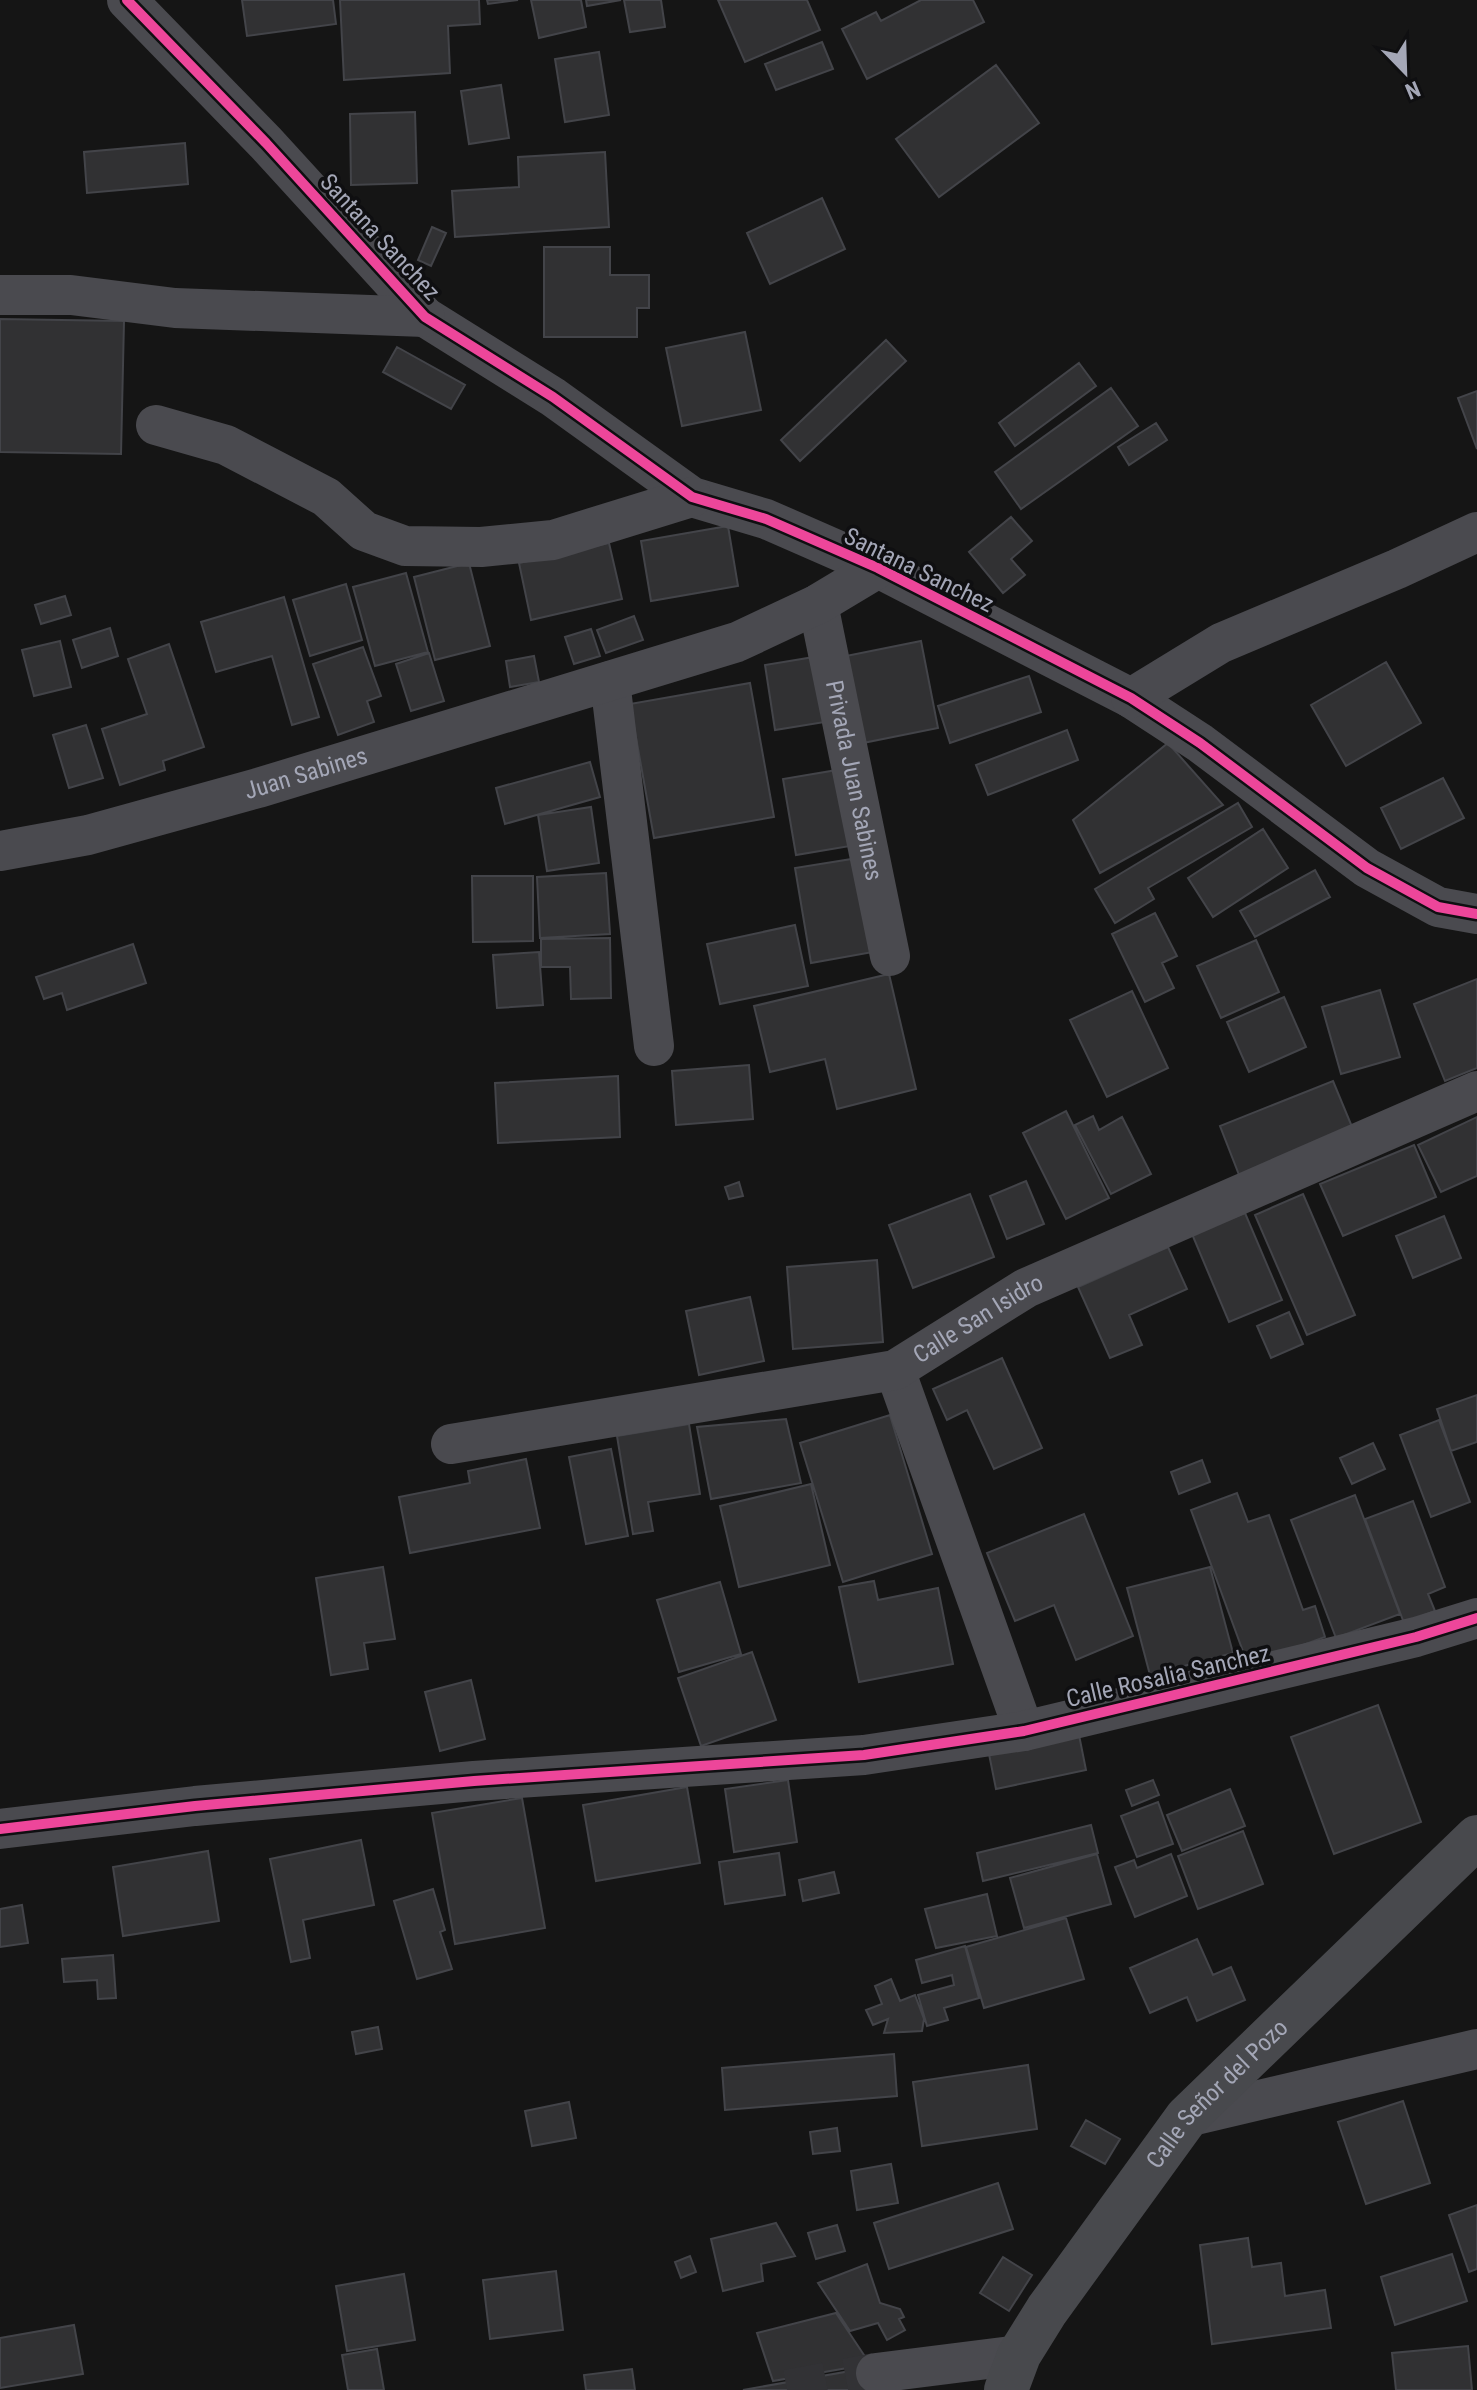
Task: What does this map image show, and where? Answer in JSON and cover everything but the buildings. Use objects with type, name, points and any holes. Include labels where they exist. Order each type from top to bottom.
[{"type":"street","name":"Santana Sanchez","points":[[127,0],[266,143],[425,317],[553,397],[692,497],[766,519],[878,568],[1131,698],[1200,743],[1367,868],[1438,907],[1477,914]]},
{"type":"street","points":[[0,295],[71,295],[175,308],[425,317]]},
{"type":"street","points":[[156,425],[226,445],[326,497],[364,531],[405,546],[481,547],[553,540],[692,497]]},
{"type":"street","points":[[1131,698],[1221,643],[1477,532]]},
{"type":"street","name":"Juan Sabines","points":[[0,851],[88,835],[258,788],[737,642],[818,604],[878,568]]},
{"type":"street","name":"Privada Juan Sabines","points":[[818,604],[890,956]]},
{"type":"street","points":[[610,681],[654,1046]]},
{"type":"street","name":"Calle San Isidro","points":[[451,1444],[895,1370],[1026,1288],[1477,1091]]},
{"type":"street","points":[[895,1370],[1024,1731]]},
{"type":"street","name":"Calle Rosalia Sanchez","points":[[0,1829],[195,1806],[474,1781],[864,1755],[1024,1731],[1416,1637],[1477,1618]]},
{"type":"street","name":"Calle Señor del Pozo","points":[[1012,2373],[1047,2310],[1187,2117],[1477,1837]]},
{"type":"street","points":[[1187,2117],[1477,2049]]},
{"type":"street","points":[[876,2373],[1012,2373]]},
{"type":"tunnel","points":[[787,2390],[876,2373]]},
{"type":"cycle path","points":[[127,0],[266,143],[425,317],[553,397],[692,497],[766,519],[878,568],[1131,698],[1200,743],[1367,868],[1438,907],[1477,914]]},
{"type":"cycle path","points":[[0,1829],[195,1806],[474,1781],[864,1755],[1024,1731],[1416,1637],[1477,1618]]}]
